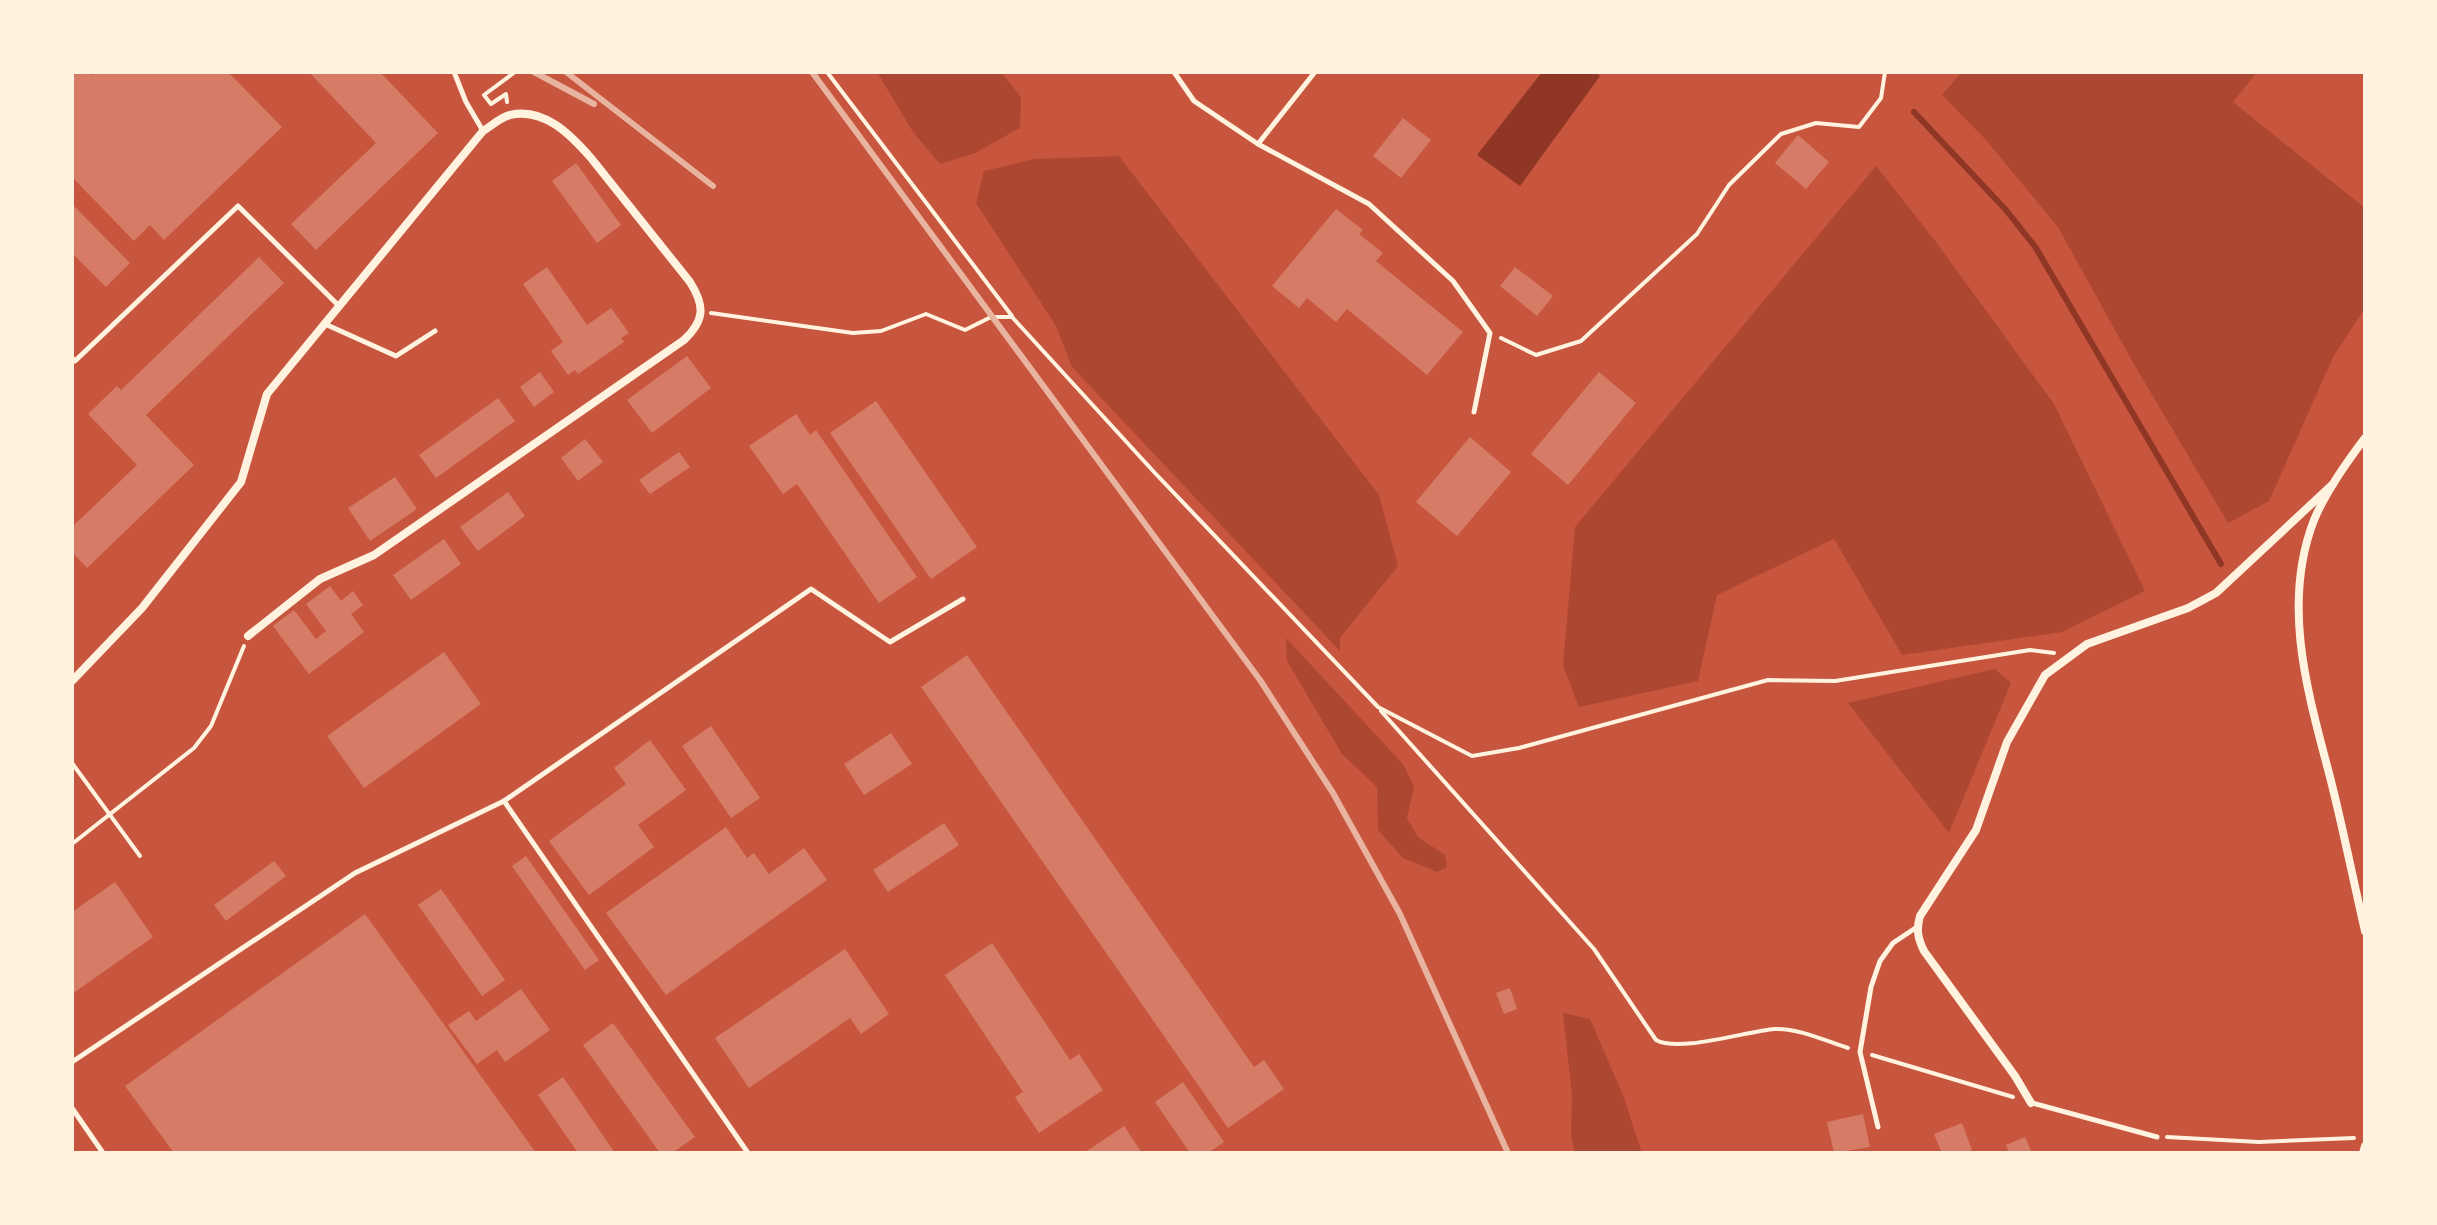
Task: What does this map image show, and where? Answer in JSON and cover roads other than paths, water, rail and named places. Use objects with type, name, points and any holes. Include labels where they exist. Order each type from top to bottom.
[{"type":"street","points":[[72,681],[142,608],[241,482],[267,394],[339,306],[483,131],[508,115],[536,114],[574,138],[690,282],[699,297],[701,311],[697,327],[684,340],[374,555],[320,579],[248,636]]},
{"type":"street","points":[[2365,438],[2333,484],[2314,521],[2304,560],[2299,626],[2307,687],[2365,931]]},
{"type":"street","points":[[2031,1103],[1918,941],[1917,927],[1926,905],[1976,830],[2007,742],[2024,707],[2045,675],[2087,644],[2188,608],[2216,593],[2333,484]]},
{"type":"street","points":[[2363,1153],[2365,1146]]},
{"type":"lane","points":[[454,72],[466,102],[483,131]]},
{"type":"lane","points":[[1174,72],[1194,101],[1258,144],[1369,204],[1453,281],[1490,333],[1474,412]]},
{"type":"lane","points":[[1258,144],[1315,72]]},
{"type":"lane","points":[[72,358],[75,361],[238,206],[339,306]]},
{"type":"lane","points":[[325,324],[396,356],[435,331]]},
{"type":"lane","points":[[72,1062],[355,873],[504,801],[811,589],[890,642],[963,599]]},
{"type":"lane","points":[[504,801],[748,1153]]},
{"type":"lane","points":[[1878,1127],[1860,1052],[1871,987],[1880,961],[1893,943],[1917,927]]},
{"type":"lane","points":[[2031,1103],[2157,1137]]},
{"type":"lane","points":[[72,1108],[103,1153]]},
{"type":"waterway","points":[[1914,112],[2006,210],[2036,248],[2221,564]]},
{"type":"railway","points":[[534,72],[594,104]]},
{"type":"railway","points":[[566,72],[713,186]]},
{"type":"railway","points":[[812,72],[1260,680],[1333,793],[1400,914],[1508,1153]]}]
